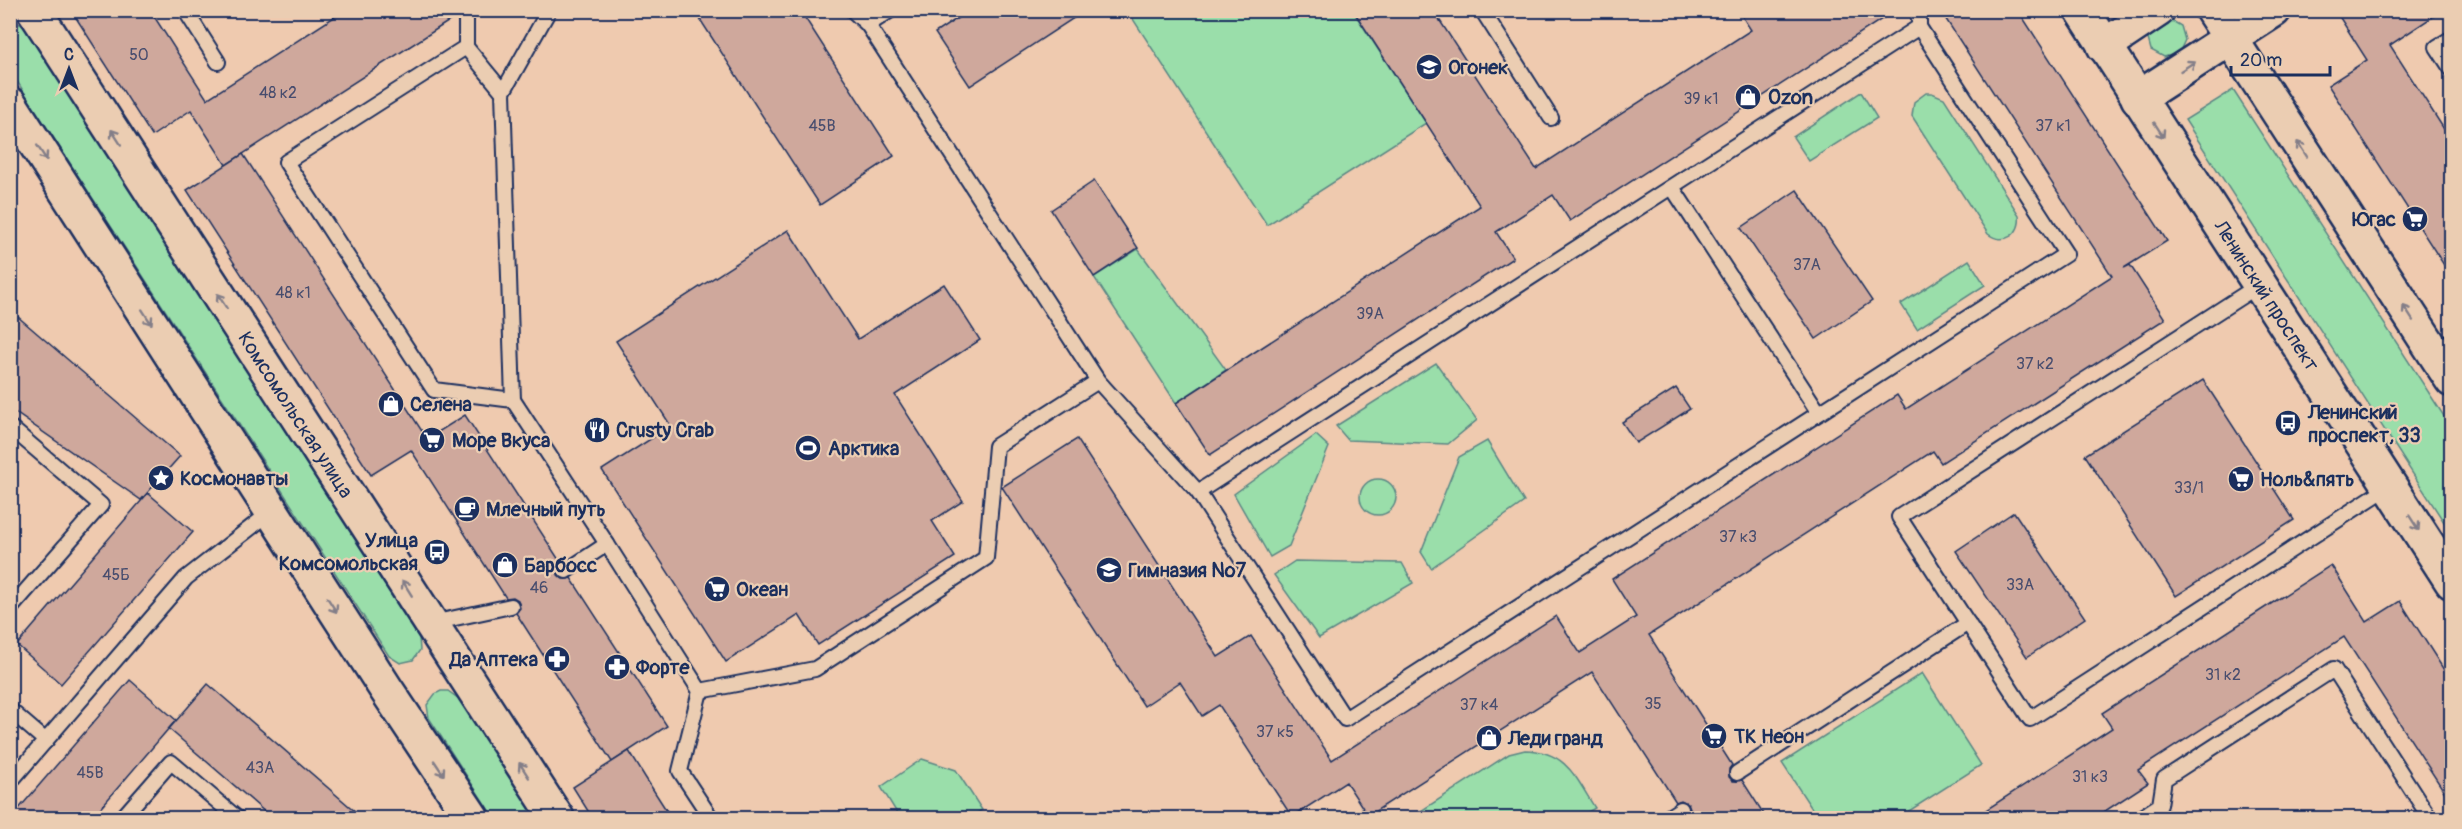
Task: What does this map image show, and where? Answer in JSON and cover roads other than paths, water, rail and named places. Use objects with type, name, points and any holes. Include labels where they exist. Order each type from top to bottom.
[{"type":"street","name":"Комсомольская улица","points":[[34,10],[556,819]]},
{"type":"street","name":"Ленинский проспект","points":[[2082,10],[2451,582]]},
{"type":"street","points":[[2104,46],[2158,10]]},
{"type":"street","points":[[2212,10],[2443,346],[2451,380]]},
{"type":"street","points":[[2139,98],[2274,10]]},
{"type":"street","points":[[10,104],[472,819]]},
{"type":"lane","points":[[185,10],[218,62]]},
{"type":"lane","points":[[466,10],[466,47],[503,92]]},
{"type":"lane","points":[[549,10],[503,92],[513,400],[700,691],[680,771],[711,819]]},
{"type":"lane","points":[[852,10],[868,26],[1098,381],[1198,492],[1346,719],[2066,254],[1919,27],[1919,10]]},
{"type":"lane","points":[[868,26],[891,10]]},
{"type":"lane","points":[[1482,10],[1551,117]]},
{"type":"lane","points":[[1198,492],[1919,27]]},
{"type":"lane","points":[[2451,38],[2437,47],[2451,70]]},
{"type":"lane","points":[[466,47],[286,162],[434,390],[513,400]]},
{"type":"lane","points":[[1672,187],[1819,414]]},
{"type":"lane","points":[[2259,285],[1899,517],[2030,719],[2390,486]]},
{"type":"lane","points":[[700,691],[815,669],[986,558],[996,446],[1098,381]]},
{"type":"lane","points":[[10,427],[101,505],[10,609]]},
{"type":"lane","points":[[10,782],[186,578],[272,511]]},
{"type":"lane","points":[[566,571],[607,544]]},
{"type":"lane","points":[[429,623],[511,606]]},
{"type":"lane","points":[[1737,773],[1968,623]]},
{"type":"lane","points":[[2140,819],[2160,805],[2164,779],[2334,669],[2430,819]]},
{"type":"lane","points":[[10,710],[46,741]]},
{"type":"lane","points":[[122,819],[171,762],[237,819]]},
{"type":"lane","points":[[1667,819],[1681,809]]},
{"type":"place","name":"Огонек","points":[[1429,67]]},
{"type":"place","name":"Ozon","points":[[1748,97]]},
{"type":"place","name":"Югас","points":[[2415,219]]},
{"type":"place","name":"Селена","points":[[391,404]]},
{"type":"place","name":"Ленинский проспект, 33","points":[[2288,423]]},
{"type":"place","name":"Crusty Crab","points":[[597,430]]},
{"type":"place","name":"Море Вкуса","points":[[432,440]]},
{"type":"place","name":"Арктика","points":[[808,448]]},
{"type":"place","name":"Космонавты","points":[[161,478]]},
{"type":"place","name":"Ноль&пять","points":[[2241,479]]},
{"type":"place","name":"Млечный путь","points":[[467,509]]},
{"type":"place","name":"Улица Комсомольская","points":[[437,552]]},
{"type":"place","name":"Барбосс","points":[[505,565]]},
{"type":"place","name":"Гимназия №7","points":[[1109,570]]},
{"type":"place","name":"Океан","points":[[717,589]]},
{"type":"place","name":"Да Аптека","points":[[557,659]]},
{"type":"place","name":"Форте","points":[[617,667]]},
{"type":"place","name":"ТК Неон","points":[[1714,736]]},
{"type":"place","name":"Леди гранд","points":[[1489,738]]}]
